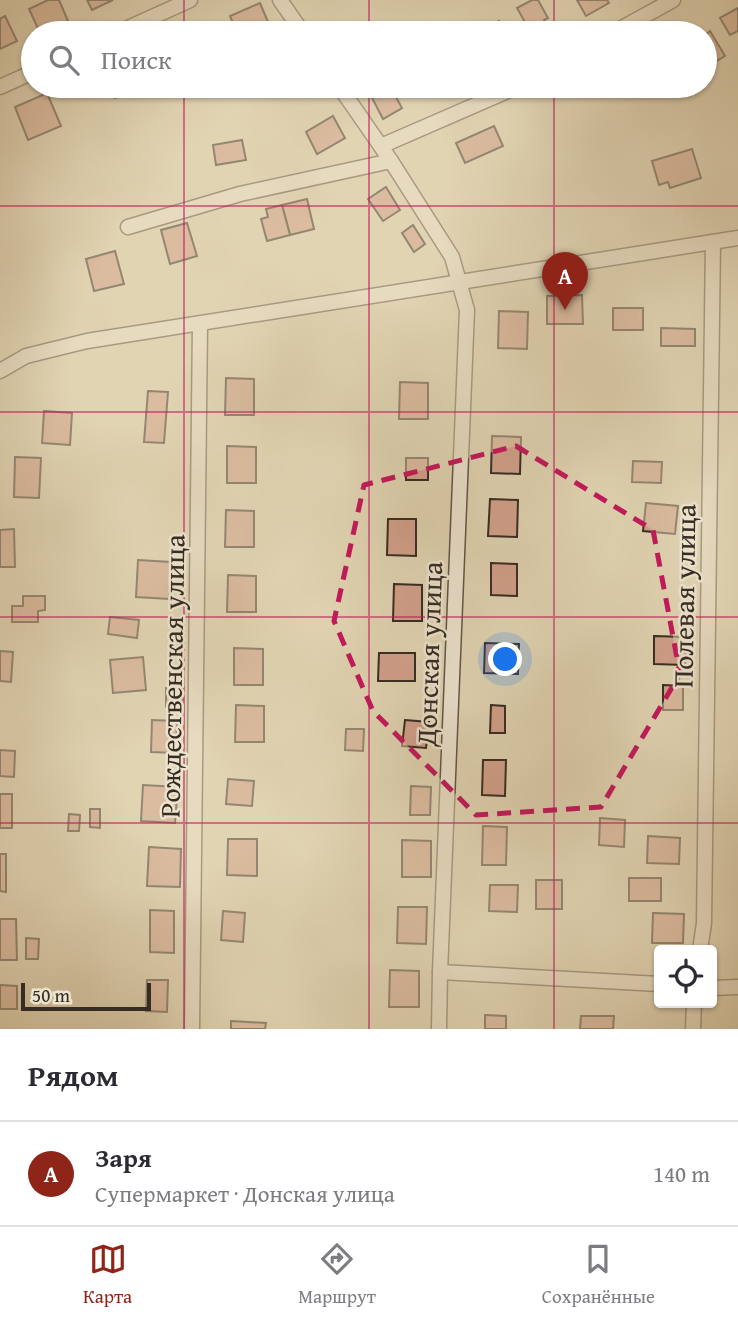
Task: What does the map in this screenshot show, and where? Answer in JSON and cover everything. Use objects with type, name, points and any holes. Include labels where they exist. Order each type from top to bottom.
[{"type":"street","points":[[144,21],[190,0]]},
{"type":"street","points":[[280,0],[295,21]]},
{"type":"street","points":[[635,21],[673,0]]},
{"type":"street","points":[[0,87],[21,77]]},
{"type":"street","name":"Донская улица","points":[[347,98],[452,257],[467,310],[439,1029]]},
{"type":"street","points":[[381,146],[491,98]]},
{"type":"street","points":[[128,227],[240,194],[391,161]]},
{"type":"street","points":[[0,371],[26,356],[87,341],[738,238]]},
{"type":"street","name":"Полевая улица","points":[[701,945],[704,923],[713,242]]},
{"type":"street","name":"Рождественская улица","points":[[192,1029],[200,324]]},
{"type":"street","points":[[440,972],[654,984]]},
{"type":"street","points":[[717,988],[738,987]]},
{"type":"street","points":[[693,1029],[694,1008]]},
{"type":"highlighted area","points":[[516,446],[653,530],[680,674],[601,807],[476,815],[373,711],[334,621],[364,485]]},
{"type":"building","points":[[48,0],[59,0],[68,21],[34,21],[29,9]]},
{"type":"building","points":[[87,0],[113,0],[92,10]]},
{"type":"building","points":[[532,0],[538,0],[548,18],[545,21],[524,21],[517,8]]},
{"type":"building","points":[[577,0],[607,0],[609,3],[586,16]]},
{"type":"building","points":[[260,3],[268,21],[232,21],[230,16]]},
{"type":"building","points":[[738,8],[738,31],[730,35],[720,18]]},
{"type":"building","points":[[5,16],[17,41],[0,49],[0,19]]},
{"type":"building","points":[[717,43],[725,56],[717,61]]},
{"type":"building","points":[[36,98],[49,98],[61,126],[28,140],[15,107]]},
{"type":"building","points":[[372,98],[397,98],[402,108],[383,119]]},
{"type":"building","points":[[333,116],[345,138],[317,154],[306,132]]},
{"type":"building","points":[[494,126],[503,146],[465,163],[456,143]]},
{"type":"building","points":[[242,140],[246,160],[216,165],[213,145]]},
{"type":"building","points":[[692,149],[701,178],[670,188],[668,182],[659,185],[652,161]]},
{"type":"building","points":[[386,187],[400,210],[383,221],[368,199]]},
{"type":"building","points":[[307,199],[314,229],[290,235],[282,205]]},
{"type":"building","points":[[282,205],[290,235],[267,241],[261,219],[268,217],[266,209]]},
{"type":"building","points":[[187,223],[197,256],[170,264],[161,230]]},
{"type":"building","points":[[413,225],[425,244],[414,252],[402,233]]},
{"type":"building","points":[[115,251],[124,284],[94,291],[86,259]]},
{"type":"building","points":[[582,295],[583,324],[547,324],[547,296]]},
{"type":"building","points":[[613,308],[643,308],[643,330],[613,330]]},
{"type":"building","points":[[499,311],[528,312],[527,349],[498,348]]},
{"type":"building","points":[[661,328],[695,329],[695,346],[661,346]]},
{"type":"building","points":[[226,378],[254,379],[254,415],[225,415]]},
{"type":"building","points":[[400,382],[428,383],[428,419],[399,419]]},
{"type":"building","points":[[148,391],[168,392],[164,443],[144,442]]},
{"type":"building","points":[[44,411],[72,413],[70,445],[42,443]]},
{"type":"building","points":[[492,436],[521,437],[520,474],[491,473]]},
{"type":"building","points":[[227,446],[256,447],[256,483],[227,483]]},
{"type":"building","points":[[15,457],[41,458],[39,498],[14,497]]},
{"type":"building","points":[[406,458],[428,458],[428,480],[406,480]]},
{"type":"building","points":[[633,461],[662,462],[661,483],[632,482]]},
{"type":"building","points":[[490,499],[518,500],[517,537],[488,536]]},
{"type":"building","points":[[646,503],[678,506],[675,534],[643,531]]},
{"type":"building","points":[[226,510],[254,511],[254,547],[225,547]]},
{"type":"building","points":[[388,519],[416,519],[416,556],[387,555]]},
{"type":"building","points":[[14,529],[15,567],[0,567],[0,530]]},
{"type":"building","points":[[138,560],[171,562],[169,599],[136,597]]},
{"type":"building","points":[[491,563],[517,564],[517,596],[491,595]]},
{"type":"building","points":[[228,575],[256,576],[256,612],[227,612]]},
{"type":"building","points":[[394,584],[422,585],[422,621],[393,621]]},
{"type":"building","points":[[23,596],[45,596],[45,610],[38,611],[38,622],[12,622],[12,606],[23,606]]},
{"type":"building","points":[[110,617],[139,620],[137,638],[108,634]]},
{"type":"building","points":[[654,636],[686,637],[685,665],[654,664]]},
{"type":"building","points":[[485,643],[519,644],[518,674],[484,673]]},
{"type":"building","points":[[234,648],[263,649],[263,685],[234,685]]},
{"type":"building","points":[[0,651],[13,652],[11,682],[0,681]]},
{"type":"building","points":[[379,653],[415,653],[415,681],[378,681]]},
{"type":"building","points":[[143,657],[146,690],[113,693],[110,660]]},
{"type":"building","points":[[663,685],[683,686],[683,710],[663,710]]},
{"type":"building","points":[[166,688],[183,689],[182,707],[166,707]]},
{"type":"building","points":[[236,705],[264,706],[264,742],[235,742]]},
{"type":"building","points":[[491,705],[505,706],[505,733],[490,733]]},
{"type":"building","points":[[152,720],[177,721],[176,753],[151,752]]},
{"type":"building","points":[[405,720],[429,722],[426,748],[402,746]]},
{"type":"building","points":[[346,729],[364,729],[363,751],[345,750]]},
{"type":"building","points":[[0,750],[15,751],[14,777],[0,776]]},
{"type":"building","points":[[483,760],[506,760],[505,796],[482,795]]},
{"type":"building","points":[[228,779],[254,781],[252,806],[226,804]]},
{"type":"building","points":[[143,785],[178,787],[175,823],[141,821]]},
{"type":"building","points":[[411,786],[431,787],[430,815],[410,815]]},
{"type":"building","points":[[0,794],[12,794],[12,828],[0,828]]},
{"type":"building","points":[[90,809],[100,809],[100,828],[90,827]]},
{"type":"building","points":[[69,814],[80,815],[79,831],[68,831]]},
{"type":"building","points":[[600,818],[625,820],[624,847],[599,845]]},
{"type":"building","points":[[483,826],[507,827],[506,865],[482,865]]},
{"type":"building","points":[[648,836],[680,838],[679,864],[647,863]]},
{"type":"building","points":[[228,839],[257,839],[257,876],[227,875]]},
{"type":"building","points":[[402,840],[431,841],[431,877],[402,877]]},
{"type":"building","points":[[149,847],[181,849],[180,887],[147,886]]},
{"type":"building","points":[[0,854],[6,854],[6,892],[0,891]]},
{"type":"building","points":[[629,878],[661,878],[661,901],[629,901]]},
{"type":"building","points":[[536,880],[562,880],[562,909],[536,909]]},
{"type":"building","points":[[490,885],[518,885],[517,912],[489,911]]},
{"type":"building","points":[[398,907],[427,907],[426,944],[397,943]]},
{"type":"building","points":[[150,910],[174,911],[174,953],[150,952]]},
{"type":"building","points":[[223,911],[245,913],[243,942],[221,940]]},
{"type":"building","points":[[653,913],[684,914],[683,943],[652,943]]},
{"type":"building","points":[[0,919],[16,919],[17,960],[0,960]]},
{"type":"building","points":[[26,938],[39,939],[38,959],[26,959]]},
{"type":"building","points":[[390,970],[419,971],[419,1007],[389,1007]]},
{"type":"building","points":[[147,980],[168,980],[167,1012],[146,1011]]},
{"type":"building","points":[[0,985],[17,986],[17,1009],[0,1009]]},
{"type":"building","points":[[485,1015],[506,1016],[506,1029],[485,1029]]},
{"type":"building","points":[[581,1016],[614,1016],[613,1029],[580,1029]]},
{"type":"building","points":[[231,1021],[266,1023],[265,1029],[231,1029]]},
{"type":"place","name":"Заря","points":[[565,310]]}]
